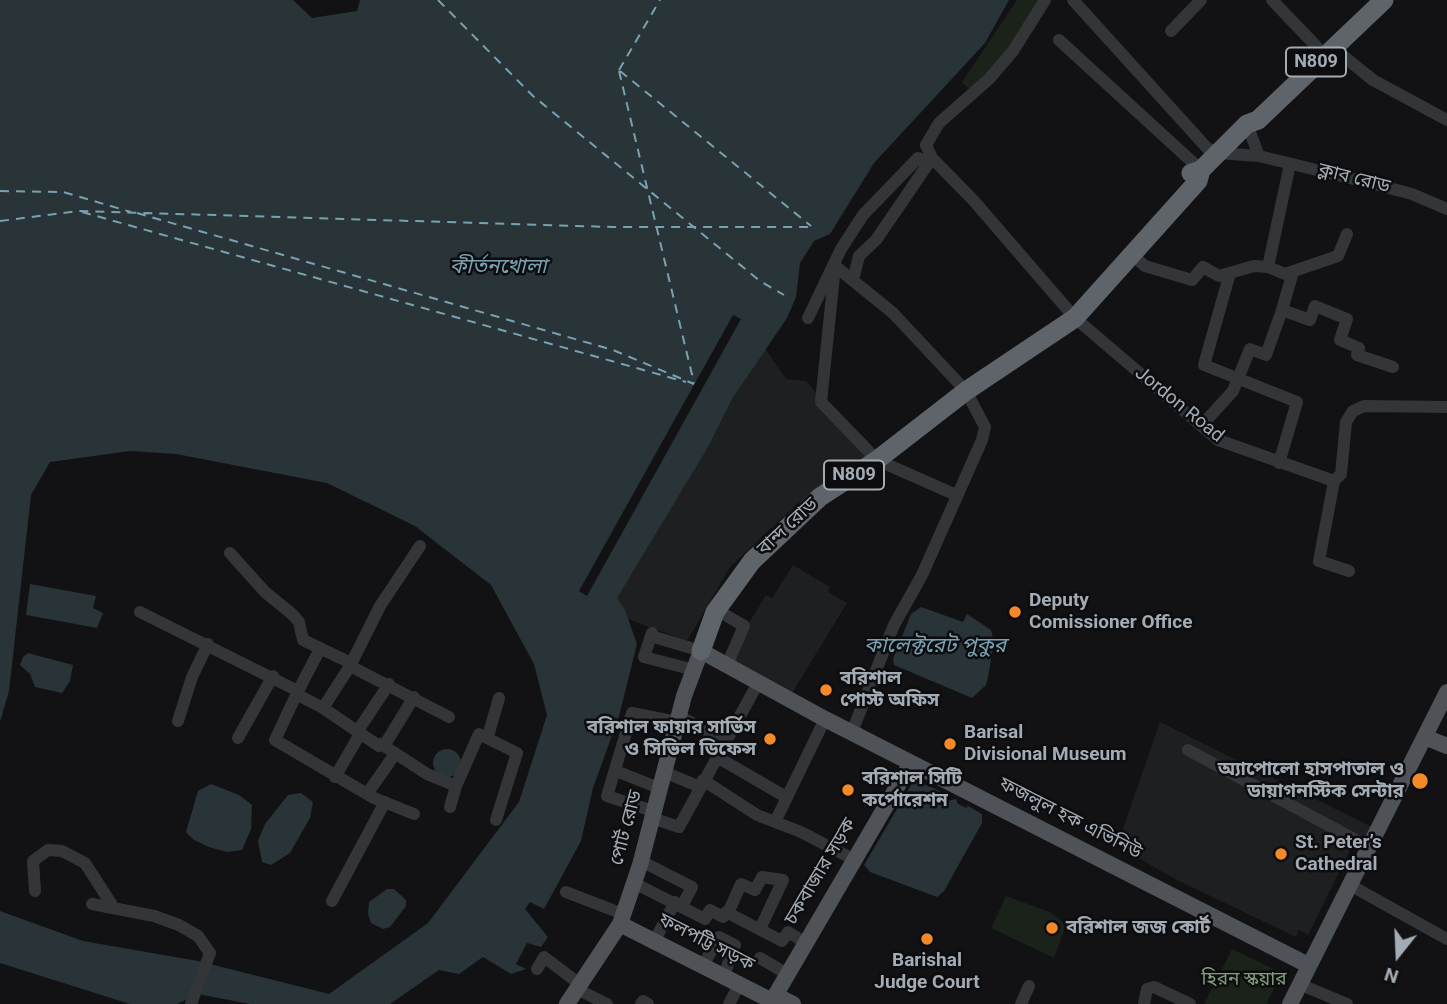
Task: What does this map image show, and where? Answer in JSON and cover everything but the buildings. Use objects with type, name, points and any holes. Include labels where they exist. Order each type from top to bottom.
[{"type":"highway","name":"বান্দ রোড","points":[[1070,313],[1188,174],[1201,170],[1247,124],[1258,120],[1369,0]]},
{"type":"highway","name":"বান্দ রোড","points":[[1324,47],[1384,0]]},
{"type":"highway","name":"বান্দ রোড","points":[[701,651],[717,610],[763,551],[820,497],[877,460],[966,391],[1047,335],[1198,181],[1201,170]]},
{"type":"main road","name":"ফজলুল হক এভিনিউ","points":[[701,651],[852,733],[1308,965]]},
{"type":"main road","name":"পোর্ট রোড","points":[[567,1004],[622,919],[642,861],[678,719],[701,651]]},
{"type":"main road","points":[[1290,1004],[1447,692]]},
{"type":"main road","points":[[1425,737],[1447,746]]},
{"type":"main road","name":"চকবাজার সড়ক","points":[[772,1000],[911,763]]},
{"type":"main road","name":"ফলপট্টি সড়ক","points":[[622,919],[654,940],[772,1000],[793,1004]]},
{"type":"street","points":[[853,280],[859,256],[876,240],[930,160],[926,145],[939,123],[989,79],[1013,51],[1045,0]]},
{"type":"street","points":[[1073,0],[1207,148],[1218,153]]},
{"type":"street","points":[[1171,31],[1201,0]]},
{"type":"street","points":[[1272,0],[1324,47],[1373,80],[1447,120]]},
{"type":"street","points":[[1059,40],[1201,170]]},
{"type":"street","points":[[1247,124],[1259,156]]},
{"type":"street","name":"ক্লাব রোড","points":[[1218,153],[1259,156],[1412,194],[1447,209]]},
{"type":"street","points":[[808,318],[841,248],[886,188],[918,158],[930,160]]},
{"type":"street","name":"Jordon Road","points":[[930,160],[974,201],[1070,313],[1218,440],[1334,481]]},
{"type":"street","points":[[1268,267],[1290,164]]},
{"type":"street","points":[[1130,253],[1145,266],[1192,280],[1203,267],[1219,276],[1254,266],[1268,267],[1285,274],[1338,256],[1347,234]]},
{"type":"street","points":[[835,265],[893,313],[966,391],[985,427],[922,575],[894,625],[852,733]]},
{"type":"street","points":[[835,265],[821,402],[877,460],[956,495]]},
{"type":"street","points":[[1202,425],[1233,391],[1250,349],[1266,355],[1293,272]]},
{"type":"street","points":[[1230,273],[1204,365],[1297,402],[1279,463]]},
{"type":"street","points":[[1282,310],[1310,320],[1315,306],[1347,319],[1340,340],[1359,348],[1357,355],[1394,368]]},
{"type":"street","points":[[1349,571],[1319,561],[1334,481],[1341,474],[1346,422],[1353,411],[1364,406],[1447,407]]},
{"type":"street","points":[[323,708],[351,665],[380,606],[420,546]]},
{"type":"street","points":[[230,553],[265,592],[299,622],[303,640],[449,717]]},
{"type":"street","points":[[717,610],[744,626],[727,664]]},
{"type":"street","points":[[140,612],[273,676],[358,733],[426,774],[456,786]]},
{"type":"street","points":[[694,670],[644,656],[652,635],[701,651]]},
{"type":"street","points":[[177,721],[192,677],[208,645]]},
{"type":"street","points":[[320,649],[275,740],[335,777],[414,814]]},
{"type":"street","points":[[238,738],[273,676]]},
{"type":"street","points":[[727,740],[678,719],[632,713],[607,796],[679,827],[701,783],[727,740],[758,683]]},
{"type":"street","points":[[335,777],[358,733],[389,684]]},
{"type":"street","points":[[367,794],[414,697]]},
{"type":"street","points":[[496,820],[517,753],[487,740],[499,698]]},
{"type":"street","points":[[775,822],[825,719]]},
{"type":"street","points":[[450,807],[456,786],[479,734],[488,736]]},
{"type":"street","points":[[1188,750],[1369,847]]},
{"type":"street","points":[[717,757],[786,797]]},
{"type":"street","points":[[616,771],[659,788]]},
{"type":"street","points":[[664,772],[701,783],[757,815],[801,832],[853,859]]},
{"type":"street","points":[[332,901],[385,802]]},
{"type":"street","points":[[34,891],[33,861],[48,850],[62,851],[85,863],[114,908]]},
{"type":"street","points":[[642,861],[692,887],[654,940]]},
{"type":"street","points":[[728,942],[741,884],[755,890],[762,877],[783,880],[760,929]]},
{"type":"street","points":[[634,883],[705,919],[710,910],[723,918],[732,916],[782,941],[788,932],[804,942]]},
{"type":"street","points":[[1350,885],[1447,939]]},
{"type":"street","points":[[566,892],[622,919]]},
{"type":"street","points":[[92,904],[179,925],[198,936],[209,953],[191,1004]]},
{"type":"street","points":[[704,964],[719,937],[735,946],[724,975]]},
{"type":"street","points":[[537,969],[544,957],[579,987],[607,1004]]},
{"type":"street","points":[[760,958],[787,974]]},
{"type":"street","points":[[729,1004],[740,983]]},
{"type":"street","points":[[1299,984],[1348,1004]]},
{"type":"street","points":[[1021,1004],[1029,986]]},
{"type":"street","points":[[1144,1004],[1150,987],[1190,1004]]},
{"type":"street","points":[[641,1004],[643,1001],[649,1004]]},
{"type":"shaded area","points":[[740,312],[786,379],[806,381],[870,455],[859,459],[799,502],[730,567],[687,641],[609,612]]},
{"type":"shaded area","points":[[793,565],[830,587],[828,592],[847,603],[791,695],[728,657],[766,595],[772,598]]},
{"type":"shaded area","points":[[1160,722],[1374,828],[1362,852],[1351,848],[1308,935],[1299,930],[1296,937],[1177,880],[1117,846]]},
{"type":"green space","points":[[1017,0],[1042,0],[1007,51],[972,92],[962,82]]},
{"type":"green space","points":[[1006,896],[1052,913],[1066,925],[1054,958],[991,928]]},
{"type":"green space","name":"হিরন স্কয়ার","points":[[1232,949],[1282,973],[1266,1004],[1204,1004]]},
{"type":"water","name":"কীর্তনখোলা","points":[[0,0],[293,0],[312,18],[357,11],[360,0],[1009,0],[985,43],[874,163],[830,234],[814,241],[800,263],[796,297],[787,318],[732,399],[708,447],[617,598],[625,610],[637,644],[619,716],[593,788],[581,841],[544,909],[530,902],[525,909],[548,937],[541,947],[527,943],[516,964],[526,969],[511,974],[483,957],[459,974],[439,970],[390,1004],[250,1004],[198,994],[177,1004],[130,1004],[0,963],[0,911],[83,941],[198,961],[329,994],[428,923],[519,802],[547,715],[534,664],[491,585],[415,526],[327,483],[176,454],[130,451],[50,462],[31,495],[9,691],[0,722]]},
{"type":"water","points":[[30,584],[96,596],[93,608],[103,613],[97,628],[26,615]]},
{"type":"water","name":"কালেক্টরেট পুকুর","points":[[921,607],[963,622],[967,614],[991,630],[994,642],[986,685],[972,698],[894,665],[893,659],[911,614]]},
{"type":"water","points":[[28,653],[73,665],[70,681],[62,693],[35,687],[30,674],[20,665]]},
{"type":"water","points":[[447,749],[457,753],[461,763],[457,773],[447,777],[437,773],[433,763],[437,753]]},
{"type":"water","points":[[914,780],[942,792],[948,801],[956,799],[958,804],[982,814],[982,823],[944,891],[937,897],[870,872],[864,865]]},
{"type":"water","points":[[211,784],[239,795],[252,805],[251,829],[242,850],[227,852],[209,847],[194,840],[186,832],[198,791]]},
{"type":"water","points":[[301,793],[313,802],[310,818],[290,853],[271,865],[262,862],[258,841],[265,824],[288,795]]},
{"type":"water","points":[[387,889],[394,889],[406,900],[406,906],[390,927],[383,929],[371,923],[368,914],[369,902]]},
{"type":"pier","points":[[733,315],[741,319],[587,596],[579,591]]},
{"type":"ferry route","points":[[438,0],[533,96],[760,281],[784,295]]},
{"type":"ferry route","points":[[619,70],[660,0]]},
{"type":"ferry route","points":[[619,71],[694,383]]},
{"type":"ferry route","points":[[620,71],[811,226]]},
{"type":"ferry route","points":[[0,191],[63,192],[131,212]]},
{"type":"ferry route","points":[[0,221],[79,211],[612,227],[813,227]]},
{"type":"ferry route","points":[[82,212],[686,382]]},
{"type":"ferry route","points":[[137,213],[613,350],[694,384]]},
{"type":"place","name":"Deputy Comissioner Office","points":[[1015,612]]},
{"type":"place","name":"বরিশাল পোস্ট অফিস","points":[[826,690]]},
{"type":"place","name":"বরিশাল ফায়ার সার্ভিস ও সিভিল ডিফেন্স","points":[[770,739]]},
{"type":"place","name":"Barisal Divisional Museum","points":[[950,744]]},
{"type":"place","name":"অ্যাপোলো হাসপাতাল ও ডায়াগনস্টিক সেন্টার","points":[[1420,781]]},
{"type":"place","name":"বরিশাল সিটি কর্পোরেশন","points":[[848,790]]},
{"type":"place","name":"St. Peter’s Cathedral","points":[[1281,854]]},
{"type":"place","name":"বরিশাল জজ কোর্ট","points":[[1052,928]]},
{"type":"place","name":"Barishal Judge Court","points":[[927,939]]}]
